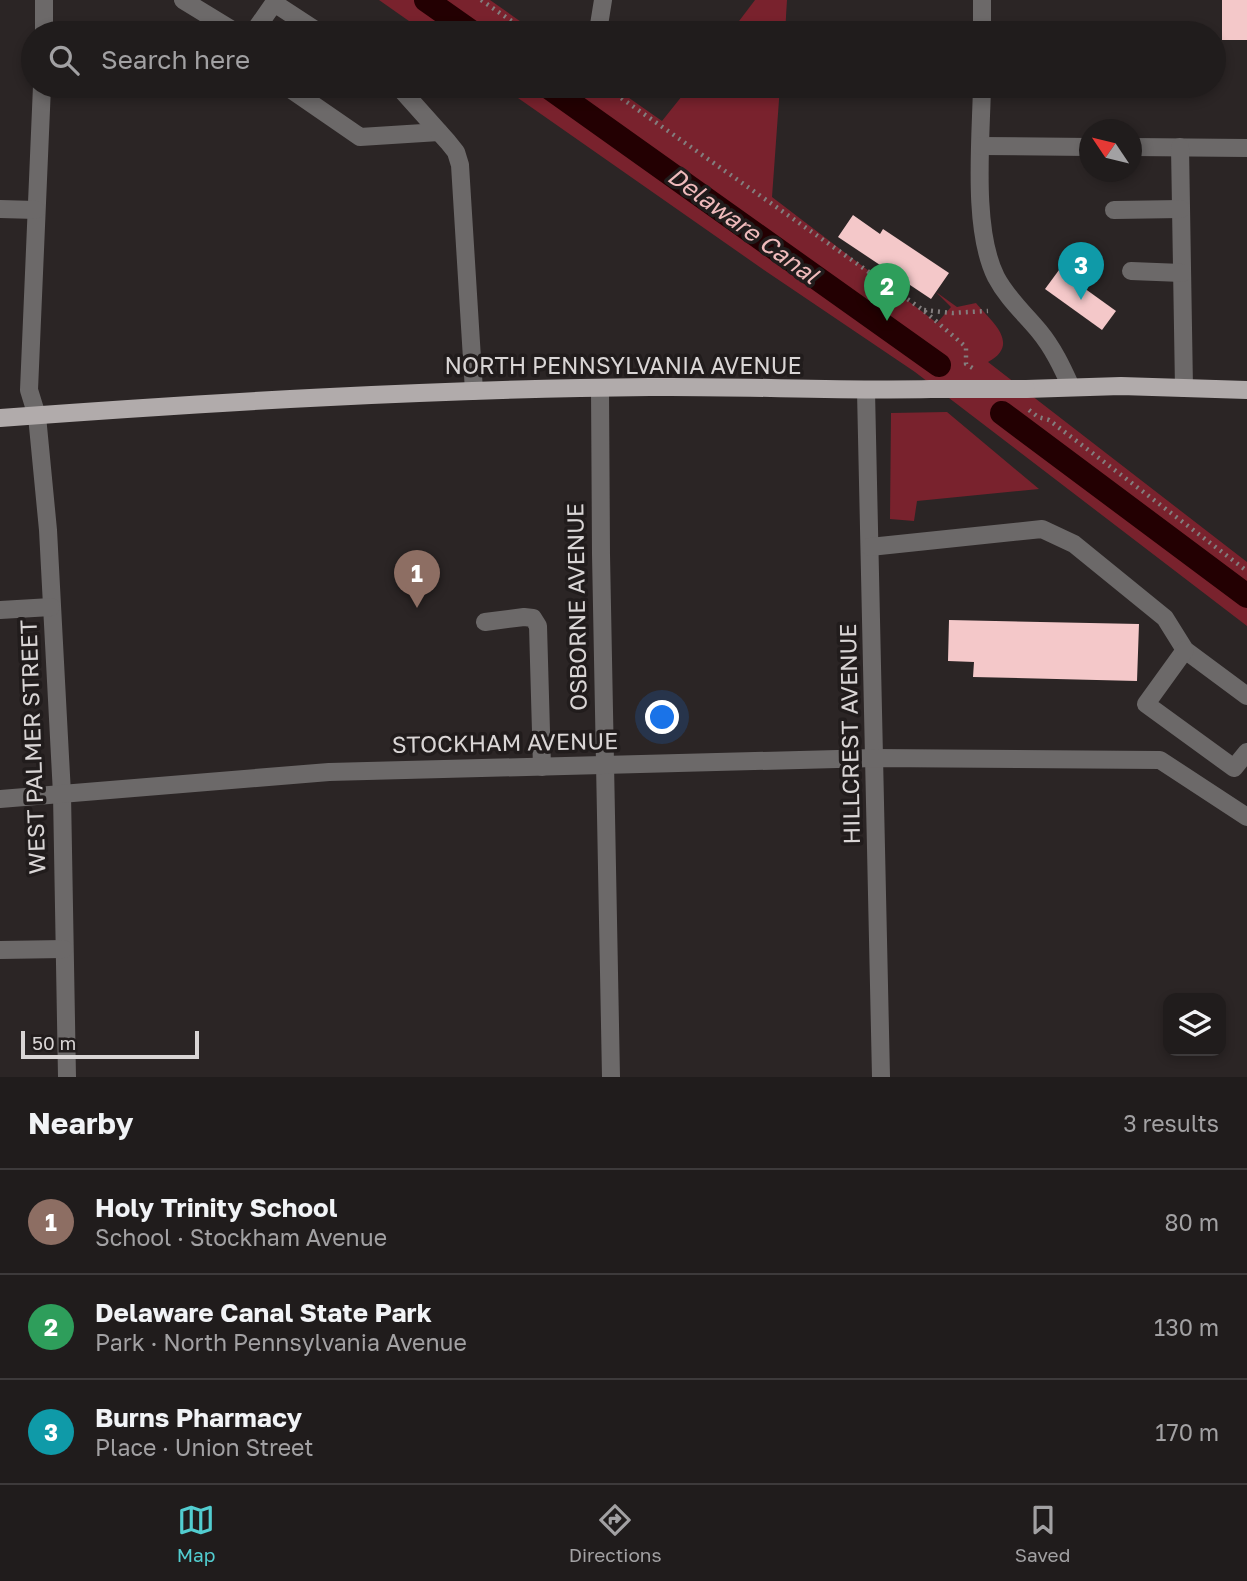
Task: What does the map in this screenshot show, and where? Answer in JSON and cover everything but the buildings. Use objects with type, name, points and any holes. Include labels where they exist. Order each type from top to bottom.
[{"type":"main road","name":"NORTH PENNSYLVANIA AVENUE","points":[[0,418],[362,394],[600,388],[866,391],[1070,387],[1247,390]]},
{"type":"street","points":[[44,0],[44,21]]},
{"type":"street","points":[[183,0],[217,21]]},
{"type":"street","points":[[599,21],[603,0]]},
{"type":"street","points":[[982,0],[982,21]]},
{"type":"street","points":[[262,21],[274,3],[302,21]]},
{"type":"street","name":"WEST PALMER STREET","points":[[41,98],[29,390],[37,416],[48,530],[62,794],[67,1077]]},
{"type":"street","points":[[303,98],[360,137],[439,132]]},
{"type":"street","points":[[409,98],[456,152],[460,165],[474,391]]},
{"type":"street","points":[[982,98],[981,219],[988,258],[995,276],[1011,302],[1039,332],[1057,358],[1070,387]]},
{"type":"street","points":[[981,146],[1079,147]]},
{"type":"street","points":[[1142,147],[1247,148]]},
{"type":"street","points":[[1180,148],[1184,388]]},
{"type":"street","points":[[0,209],[36,210]]},
{"type":"street","points":[[1114,209],[1181,209]]},
{"type":"street","points":[[1131,271],[1182,273]]},
{"type":"street","name":"OSBORNE AVENUE","points":[[600,388],[611,1077]]},
{"type":"street","name":"HILLCREST AVENUE","points":[[866,391],[881,1077]]},
{"type":"street","points":[[870,547],[1042,529],[1074,544],[1165,618],[1185,650],[1247,696]]},
{"type":"street","points":[[0,610],[51,607]]},
{"type":"street","points":[[485,622],[524,617],[533,618],[538,626],[542,767]]},
{"type":"street","points":[[1185,650],[1146,704],[1234,768],[1247,752]]},
{"type":"street","name":"STOCKHAM AVENUE","points":[[0,799],[329,772],[875,758],[1160,760],[1247,817]]},
{"type":"street","points":[[0,950],[64,949]]},
{"type":"path","points":[[481,0],[512,21]]},
{"type":"path","points":[[621,98],[923,310],[966,347],[966,363],[977,371]]},
{"type":"path","points":[[923,310],[952,313],[988,311]]},
{"type":"path","points":[[1028,409],[1038,417],[1049,420],[1247,571]]},
{"type":"shaded area","points":[[379,0],[490,0],[520,21],[409,21]]},
{"type":"shaded area","points":[[755,0],[787,0],[786,21],[739,21]]},
{"type":"shaded area","points":[[518,98],[629,98],[662,121],[680,98],[779,98],[772,197],[937,323],[951,307],[936,292],[957,307],[976,303],[996,325],[1003,340],[998,355],[988,362],[1247,562],[1247,626],[915,372]]},
{"type":"shaded area","points":[[947,412],[1039,489],[917,501],[914,521],[890,519],[891,413]]},
{"type":"waterway","name":"Delaware Canal","points":[[426,0],[456,21]]},
{"type":"waterway","name":"Delaware Canal","points":[[564,98],[939,365]]},
{"type":"waterway","name":"Delaware Canal","points":[[1002,413],[1247,596]]},
{"type":"place","name":"Burns Pharmacy","points":[[1081,300]]},
{"type":"place","name":"Delaware Canal State Park","points":[[887,321]]},
{"type":"place","name":"Holy Trinity School","points":[[417,608]]}]
